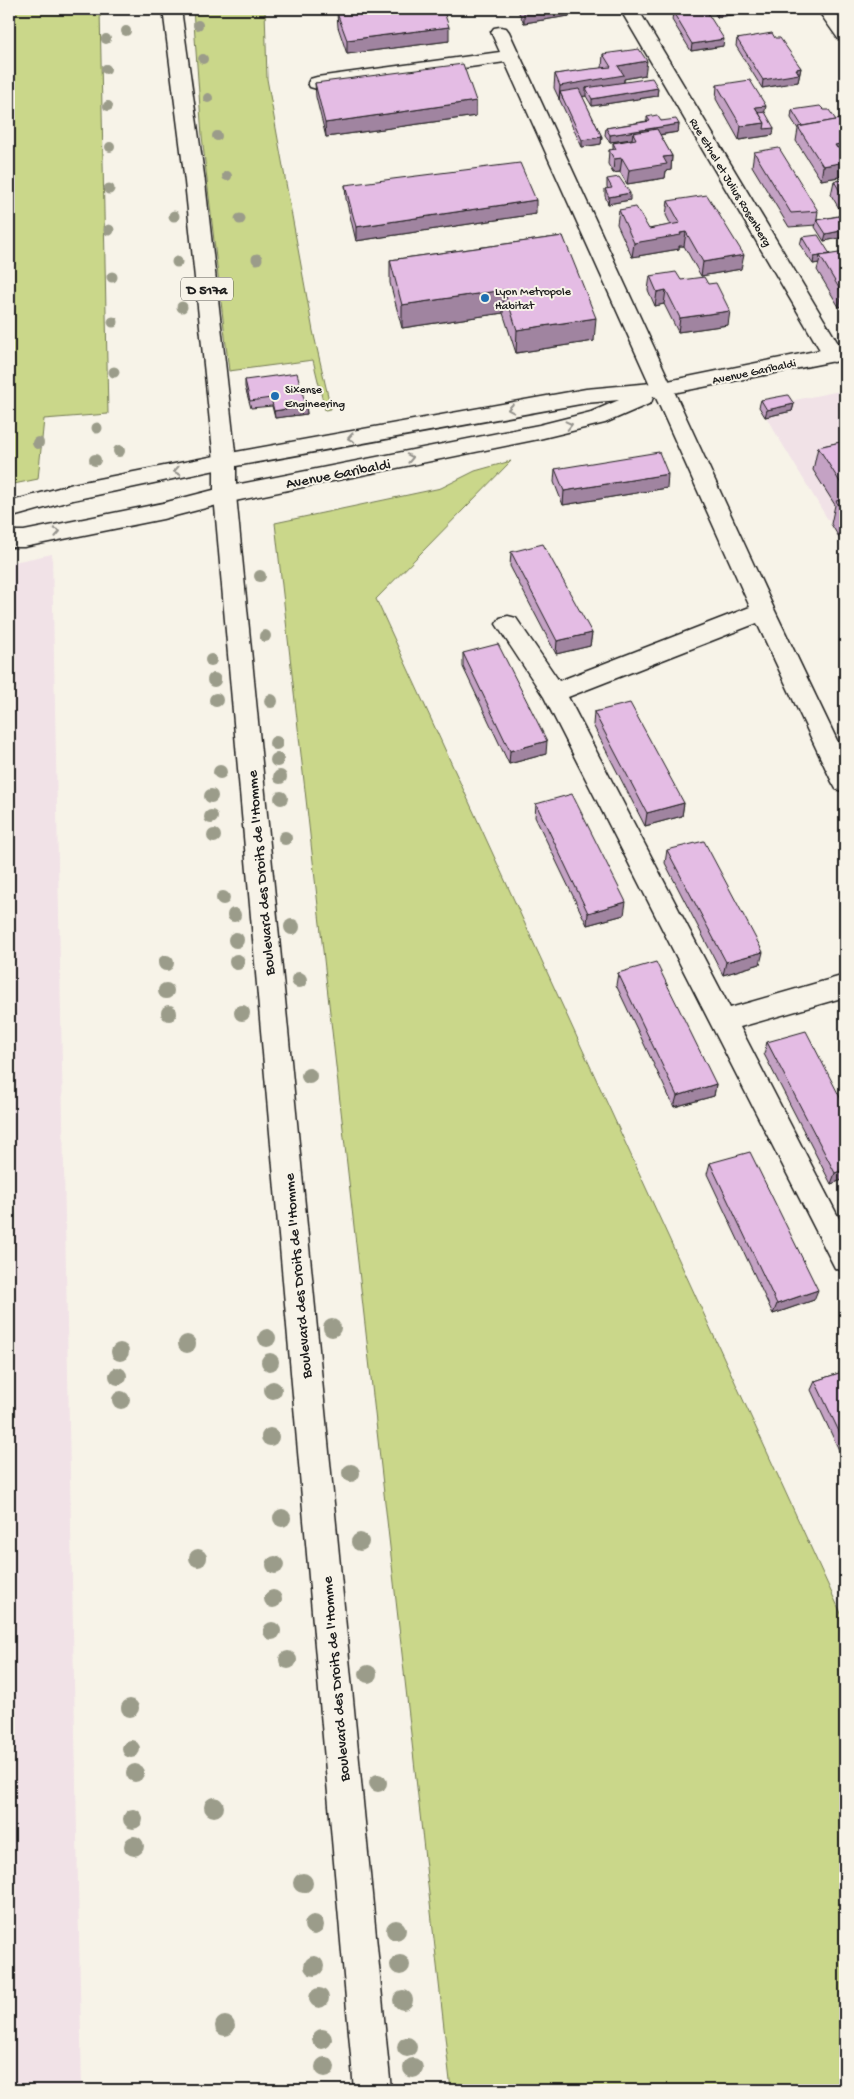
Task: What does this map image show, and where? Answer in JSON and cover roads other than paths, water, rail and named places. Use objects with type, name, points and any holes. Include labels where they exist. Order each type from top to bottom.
[{"type":"main road","name":"D 517a","points":[[172,9],[195,182],[225,461]]},
{"type":"main road","name":"Rue Ethel et Julius Rosenberg","points":[[629,9],[840,353]]},
{"type":"main road","points":[[826,9],[845,36]]},
{"type":"main road","points":[[500,32],[763,611],[845,782]]},
{"type":"main road","points":[[317,83],[511,56]]},
{"type":"main road","name":"Avenue Garibaldi","points":[[9,510],[73,492],[225,461],[586,396],[663,389],[840,353]]},
{"type":"main road","name":"Avenue Garibaldi","points":[[9,539],[24,539],[163,511],[225,495],[558,427],[597,418],[663,389]]},
{"type":"main road","name":"Boulevard des Droits de l'Homme","points":[[225,461],[225,495],[373,2090]]},
{"type":"main road","points":[[554,693],[763,611]]},
{"type":"main road","points":[[508,624],[554,693],[845,1259]]},
{"type":"main road","points":[[722,1021],[845,986]]},
{"type":"place","name":"Lyon Metropole Habitat","points":[[485,298]]},
{"type":"place","name":"Sixense Engineering","points":[[275,396]]}]
